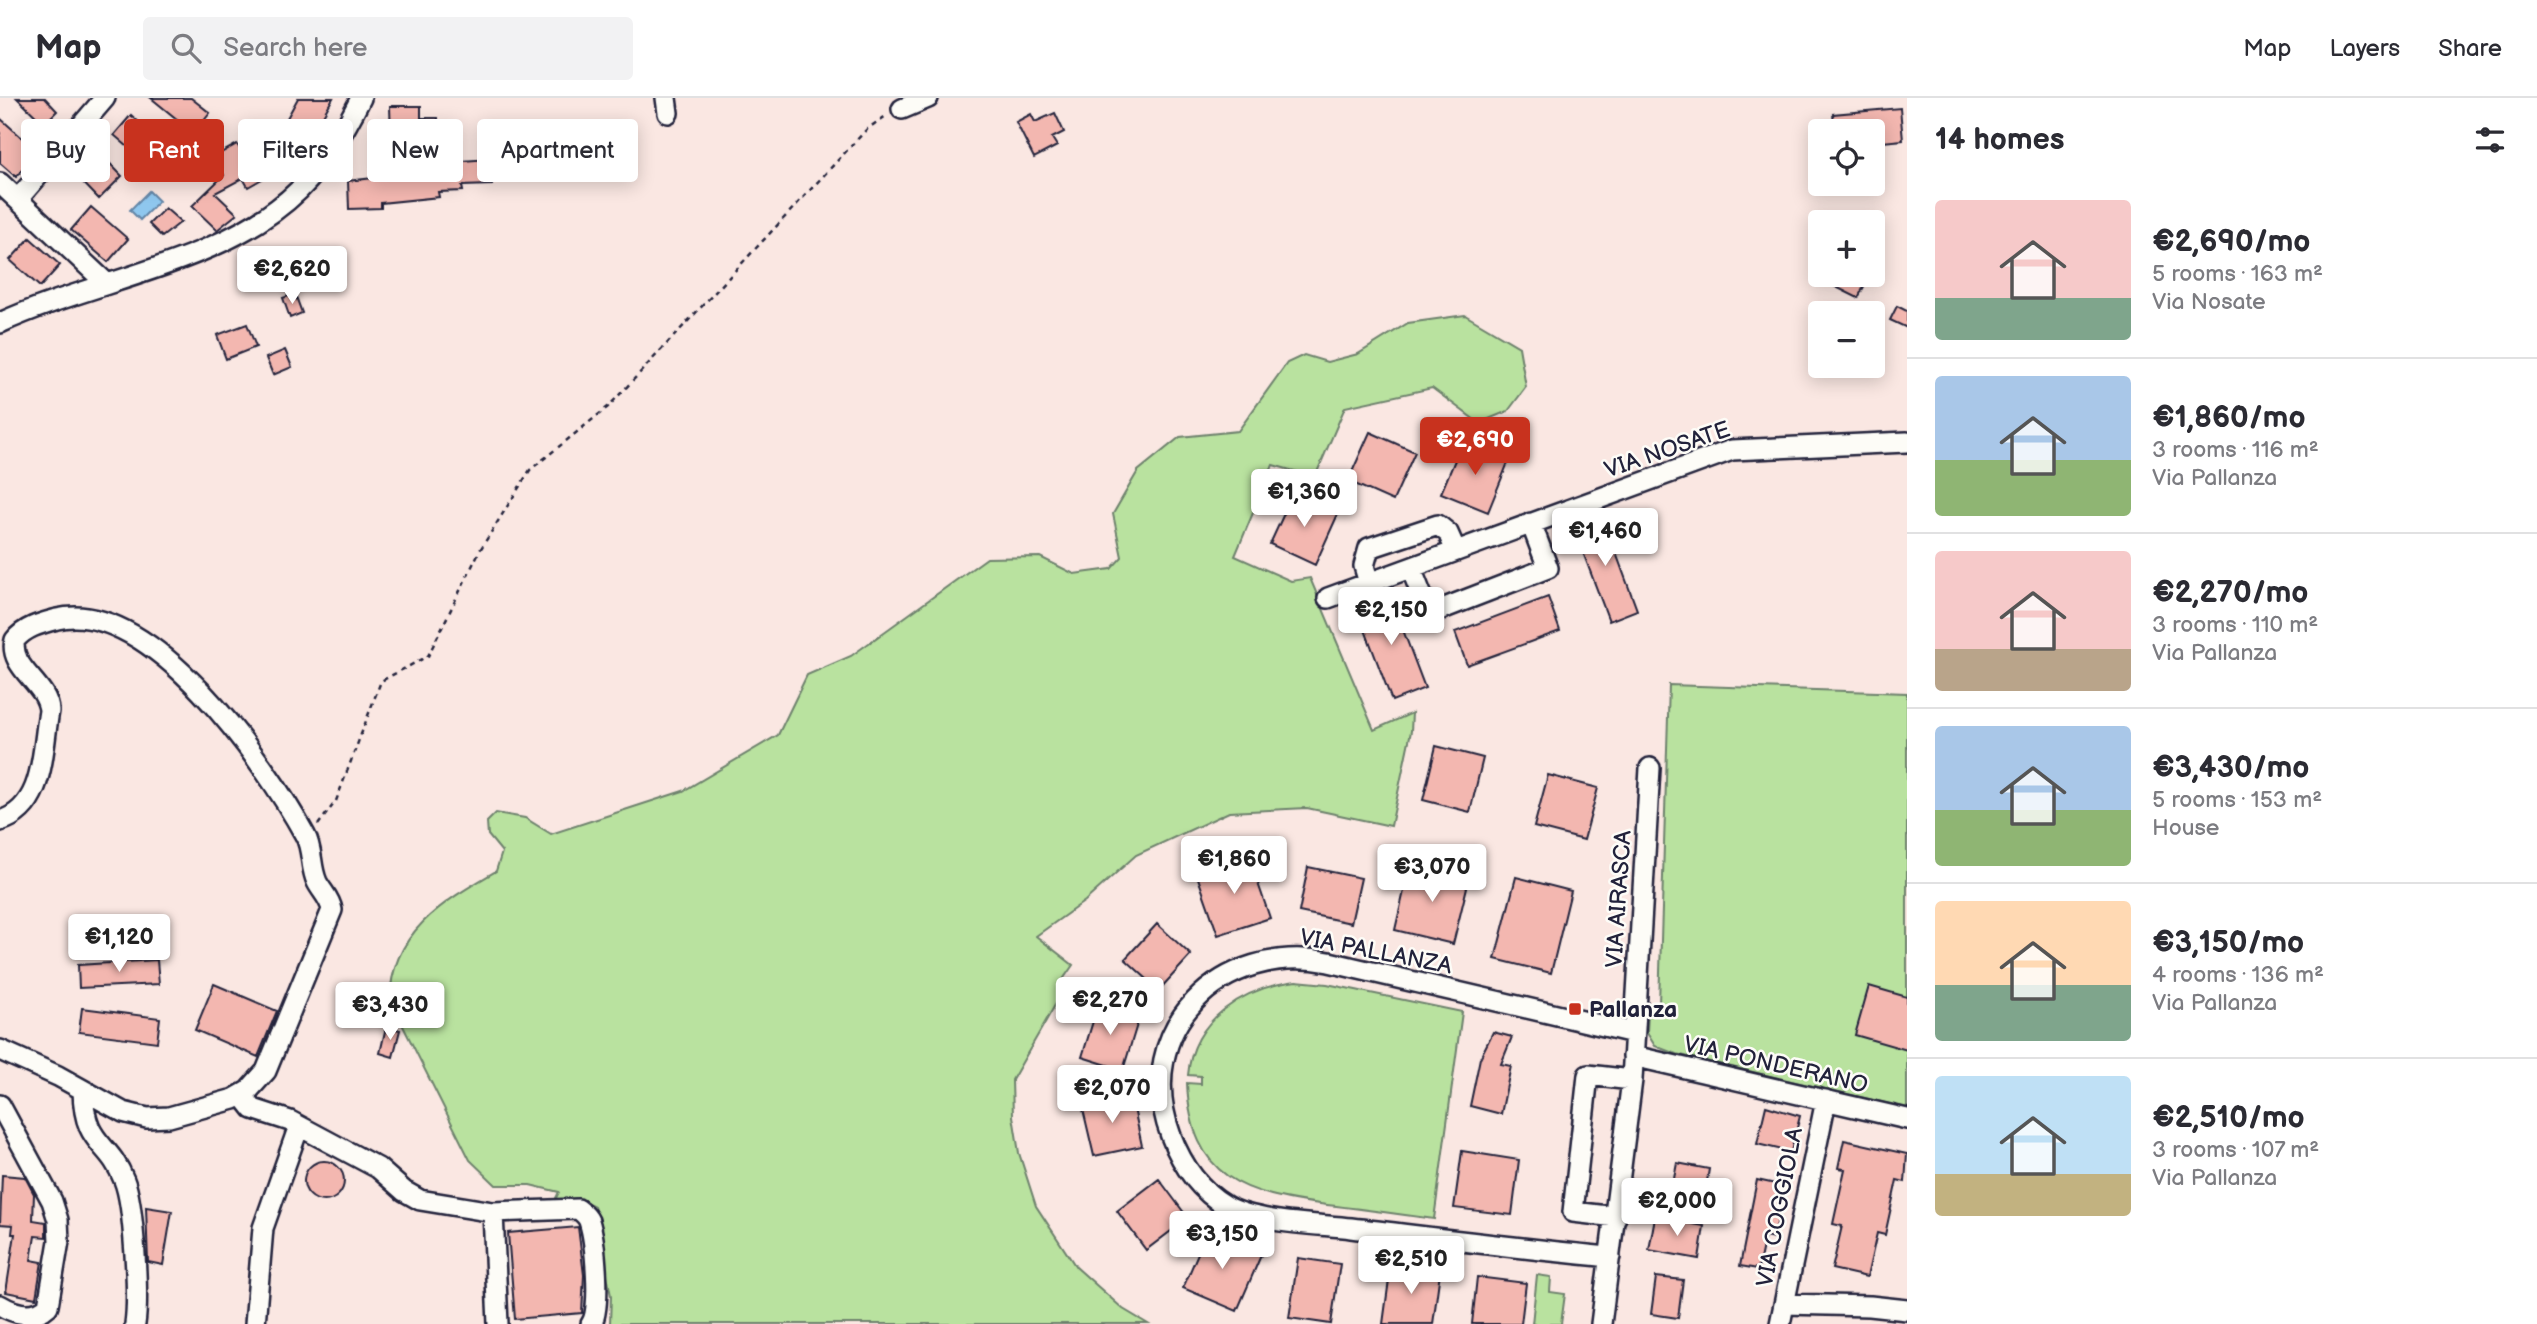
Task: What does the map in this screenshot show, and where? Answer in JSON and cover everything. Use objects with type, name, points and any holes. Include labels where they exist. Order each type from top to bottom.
[{"type":"street","points":[[18,199],[105,98]]},
{"type":"street","points":[[0,323],[105,282],[211,247],[274,211],[320,167],[339,140],[361,98]]},
{"type":"street","points":[[902,109],[928,98]]},
{"type":"street","points":[[0,183],[105,282]]},
{"type":"street","name":"VIA NOSATE","points":[[1328,598],[1732,450],[1907,442]]},
{"type":"street","points":[[1411,568],[1429,614],[1548,568],[1531,523]]},
{"type":"street","points":[[1369,583],[1364,566],[1369,548],[1438,525],[1448,533],[1456,551]]},
{"type":"street","points":[[0,821],[19,814],[32,797],[48,711],[47,700],[17,658],[15,640],[34,626],[82,616],[124,629],[161,652],[242,740],[307,840],[315,877],[330,902],[331,914],[266,1071],[242,1095],[156,1119],[123,1112],[0,1050]]},
{"type":"street","name":"VIA AIRASCA","points":[[1634,1034],[1650,768]]},
{"type":"street","name":"VIA PALLANZA","points":[[1610,1257],[1294,1222],[1229,1208],[1198,1184],[1175,1146],[1164,1118],[1161,1069],[1176,1028],[1200,997],[1213,985],[1245,966],[1278,958],[1329,961],[1634,1034]]},
{"type":"street","points":[[1601,1324],[1632,1080],[1634,1034]]},
{"type":"street","name":"VIA PONDERANO","points":[[1633,1056],[1907,1119]]},
{"type":"street","points":[[1616,1217],[1573,1212],[1588,1075],[1632,1080]]},
{"type":"street","points":[[83,1090],[89,1131],[125,1181],[131,1210],[135,1324]]},
{"type":"street","points":[[242,1095],[253,1109],[299,1126],[378,1168],[404,1191],[420,1200],[493,1212],[569,1208],[584,1213],[589,1220],[596,1291],[596,1313],[591,1324]]},
{"type":"street","name":"VIA COGGIOLA","points":[[1780,1324],[1826,1100]]},
{"type":"street","points":[[0,1105],[51,1201],[59,1232],[48,1306],[38,1312],[23,1314],[0,1305]]},
{"type":"street","points":[[255,1324],[263,1228],[299,1126]]},
{"type":"street","points":[[493,1212],[498,1324]]},
{"type":"street","points":[[1784,1304],[1877,1306],[1907,1310]]},
{"type":"path","points":[[307,840],[336,801],[381,681],[428,656],[480,550],[530,470],[608,407],[867,129],[902,109]]},
{"type":"green space","points":[[1465,315],[1519,347],[1526,387],[1508,411],[1479,423],[1432,388],[1345,407],[1315,477],[1273,465],[1235,556],[1291,581],[1310,578],[1374,730],[1412,713],[1411,731],[1391,826],[1307,808],[1229,812],[1136,855],[1085,901],[1036,936],[1073,965],[1062,981],[1058,1000],[1012,1080],[1013,1116],[1019,1153],[1036,1206],[1076,1267],[1123,1309],[1148,1324],[610,1324],[611,1296],[594,1206],[586,1202],[555,1200],[559,1192],[530,1185],[496,1185],[470,1160],[390,1000],[393,976],[410,937],[439,908],[496,871],[502,852],[488,835],[487,822],[496,813],[525,818],[551,834],[683,791],[778,735],[807,675],[851,656],[987,558],[1040,557],[1074,574],[1111,569],[1122,557],[1113,514],[1138,471],[1180,437],[1238,431],[1287,363],[1304,355],[1327,362],[1358,354],[1408,323]]},
{"type":"green space","points":[[1669,685],[1907,693],[1907,1108],[1676,1054],[1655,1046],[1647,1033],[1648,1011],[1659,1004]]},
{"type":"green space","points":[[1296,981],[1327,984],[1462,1012],[1434,1219],[1271,1195],[1228,1176],[1211,1161],[1199,1141],[1191,1116],[1187,1083],[1201,1084],[1201,1076],[1188,1075],[1192,1055],[1200,1037],[1224,1009],[1240,999],[1258,991]]},
{"type":"green space","points":[[1537,1275],[1551,1277],[1550,1292],[1565,1294],[1561,1324],[1532,1324]]},
{"type":"water","points":[[149,191],[159,201],[140,220],[130,210]]},
{"type":"building","points":[[17,98],[45,98],[57,111],[49,119],[39,119]]},
{"type":"building","points":[[151,98],[191,98],[210,113],[205,119],[177,119]]},
{"type":"building","points":[[298,98],[333,98],[321,119],[286,119]]},
{"type":"building","points":[[390,106],[421,106],[421,118],[438,118],[438,119],[390,119]]},
{"type":"building","points":[[1900,108],[1903,140],[1885,142],[1885,119],[1834,119],[1833,114]]},
{"type":"building","points":[[1055,113],[1064,132],[1052,138],[1057,146],[1034,158],[1016,122],[1031,114],[1035,122]]},
{"type":"building","points":[[0,118],[21,137],[21,171],[16,177],[0,163]]},
{"type":"building","points":[[124,123],[124,144],[114,135]]},
{"type":"building","points":[[238,146],[238,181],[215,193],[237,214],[217,230],[192,206],[217,182],[224,182],[224,151]]},
{"type":"building","points":[[477,160],[477,182],[492,182],[492,185],[462,186],[463,191],[438,192],[439,197],[381,203],[381,208],[349,209],[348,182],[367,179],[367,182],[463,182],[463,161]]},
{"type":"building","points":[[110,164],[122,176],[99,199],[83,182],[110,182]]},
{"type":"building","points":[[91,207],[128,239],[108,262],[71,230]]},
{"type":"building","points":[[165,208],[181,222],[162,237],[149,224]]},
{"type":"building","points":[[30,238],[60,265],[40,287],[10,260]]},
{"type":"building","points":[[1836,287],[1864,287],[1858,298]]},
{"type":"building","points":[[295,294],[302,313],[290,318],[283,298]]},
{"type":"building","points":[[1897,306],[1907,311],[1907,328],[1890,320]]},
{"type":"building","points":[[247,324],[256,347],[226,359],[217,335]]},
{"type":"building","points":[[285,350],[292,367],[273,375],[266,358]]},
{"type":"building","points":[[1370,432],[1415,452],[1393,501],[1348,481]]},
{"type":"building","points":[[1463,441],[1509,460],[1488,512],[1441,493]]},
{"type":"building","points":[[1293,494],[1338,514],[1315,565],[1270,544]]},
{"type":"building","points":[[1602,515],[1637,610],[1609,621],[1573,526]]},
{"type":"building","points":[[1389,593],[1425,688],[1392,701],[1356,606]]},
{"type":"building","points":[[1548,597],[1560,631],[1467,665],[1455,632]]},
{"type":"building","points":[[1436,746],[1483,758],[1470,812],[1423,800]]},
{"type":"building","points":[[1548,775],[1598,788],[1584,840],[1534,827]]},
{"type":"building","points":[[1249,857],[1270,918],[1218,935],[1197,875]]},
{"type":"building","points":[[1410,865],[1469,879],[1453,944],[1395,930]]},
{"type":"building","points":[[1308,867],[1361,878],[1351,923],[1299,912]]},
{"type":"building","points":[[1516,877],[1571,891],[1551,973],[1495,959]]},
{"type":"building","points":[[1157,924],[1191,955],[1159,990],[1125,959]]},
{"type":"building","points":[[157,960],[159,984],[79,988],[78,965]]},
{"type":"building","points":[[214,984],[277,1011],[258,1057],[195,1030]]},
{"type":"building","points":[[1869,986],[1907,997],[1907,1050],[1855,1035]]},
{"type":"building","points":[[1098,1005],[1139,1018],[1123,1070],[1082,1057]]},
{"type":"building","points":[[82,1008],[160,1018],[157,1042],[79,1032]]},
{"type":"building","points":[[386,1027],[400,1030],[393,1057],[380,1053]]},
{"type":"building","points":[[1493,1032],[1512,1037],[1501,1064],[1511,1066],[1501,1114],[1470,1106],[1480,1058]]},
{"type":"building","points":[[1131,1094],[1142,1146],[1094,1156],[1082,1105]]},
{"type":"building","points":[[1766,1106],[1800,1116],[1791,1152],[1757,1144]]},
{"type":"building","points":[[1844,1140],[1907,1154],[1905,1182],[1897,1180],[1885,1235],[1877,1233],[1867,1277],[1832,1269],[1842,1226],[1833,1224],[1845,1169],[1838,1168]]},
{"type":"building","points":[[1462,1151],[1519,1160],[1512,1215],[1454,1208]]},
{"type":"building","points":[[324,1161],[332,1162],[338,1167],[343,1173],[343,1189],[338,1195],[332,1200],[324,1201],[316,1200],[310,1195],[305,1189],[304,1181],[305,1173],[310,1167],[316,1162]]},
{"type":"building","points":[[1677,1163],[1709,1169],[1704,1200],[1671,1194]]},
{"type":"building","points":[[2,1175],[25,1177],[34,1194],[33,1220],[46,1222],[46,1237],[35,1236],[31,1260],[42,1262],[36,1298],[6,1292],[15,1234],[12,1234],[13,1225],[0,1224]]},
{"type":"building","points":[[1159,1179],[1188,1218],[1146,1250],[1117,1211]]},
{"type":"building","points":[[1757,1180],[1785,1186],[1774,1238],[1765,1236],[1758,1269],[1740,1266]]},
{"type":"building","points":[[146,1207],[172,1211],[163,1265],[148,1262]]},
{"type":"building","points":[[1655,1217],[1704,1226],[1699,1259],[1649,1250]]},
{"type":"building","points":[[578,1227],[584,1275],[582,1313],[515,1319],[508,1233]]},
{"type":"building","points":[[1208,1230],[1262,1253],[1237,1311],[1183,1288]]},
{"type":"building","points":[[1298,1258],[1340,1264],[1331,1324],[1289,1318]]},
{"type":"building","points":[[1391,1265],[1440,1272],[1433,1324],[1383,1324]]},
{"type":"building","points":[[1477,1277],[1526,1283],[1521,1324],[1472,1324]]},
{"type":"building","points":[[1656,1277],[1683,1280],[1678,1318],[1651,1314]]},
{"type":"place","name":"Pallanza","points":[[1575,1009]]}]
